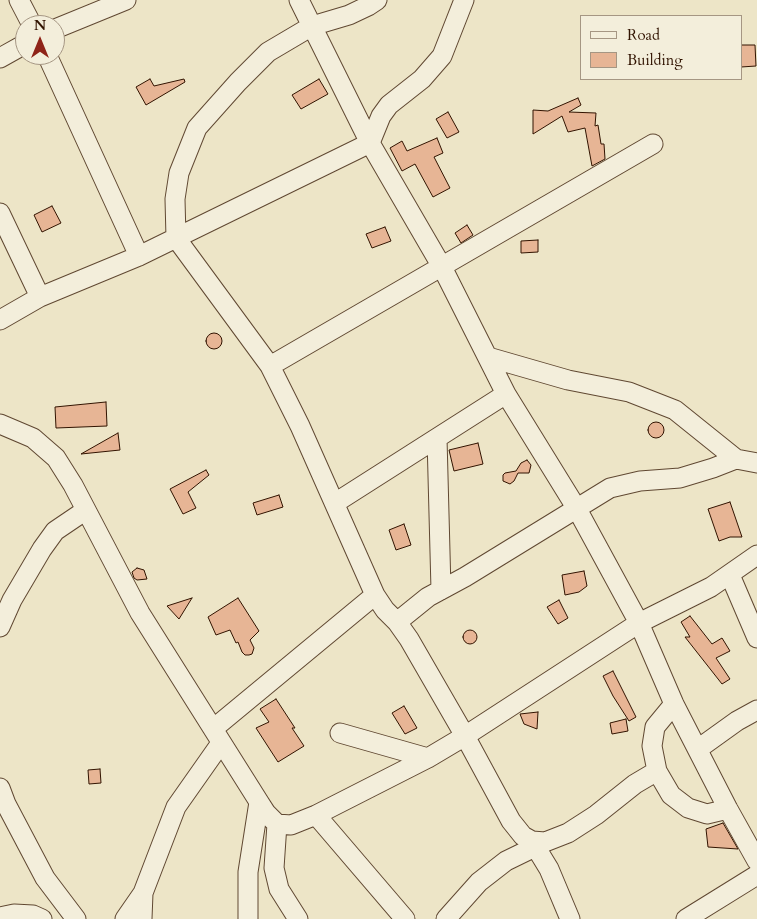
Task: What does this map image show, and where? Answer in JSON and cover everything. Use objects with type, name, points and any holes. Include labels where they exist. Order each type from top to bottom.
[{"type":"street","points":[[19,0],[27,15]]},
{"type":"street","points":[[65,26],[126,0]]},
{"type":"street","points":[[299,0],[370,143],[442,267],[506,394],[577,509],[639,623],[674,704],[757,861]]},
{"type":"street","points":[[377,0],[349,15],[312,26],[268,52],[197,128],[179,173],[175,199],[176,238],[270,366],[300,426],[375,595],[409,639],[465,736],[510,821],[523,836],[540,844],[570,919]]},
{"type":"street","points":[[0,320],[40,297],[139,256],[370,143],[381,116],[389,105],[422,79],[442,56],[464,0]]},
{"type":"street","points":[[0,58],[15,50]]},
{"type":"street","points":[[52,65],[139,256]]},
{"type":"street","points":[[270,366],[653,144]]},
{"type":"street","points":[[0,213],[40,297]]},
{"type":"street","points":[[488,357],[568,380],[629,392],[675,410],[736,459],[757,463]]},
{"type":"street","points":[[335,503],[506,394]]},
{"type":"street","points":[[0,424],[33,438],[56,458],[140,612],[258,802],[277,824],[291,825],[316,816],[428,758],[639,623],[711,587],[757,556]]},
{"type":"street","points":[[437,438],[441,590]]},
{"type":"street","points":[[397,622],[428,598],[610,488],[640,481],[680,478],[736,459]]},
{"type":"street","points":[[0,626],[12,600],[42,549],[55,531],[86,510]]},
{"type":"street","points":[[730,575],[757,637]]},
{"type":"street","points":[[125,919],[143,893],[176,807],[217,736],[375,595]]},
{"type":"street","points":[[674,704],[655,727],[652,746],[657,771],[671,795],[688,808],[707,814],[728,809]]},
{"type":"street","points":[[698,749],[737,720],[757,710]]},
{"type":"street","points":[[340,733],[428,758]]},
{"type":"street","points":[[446,919],[479,882],[506,861],[568,833],[596,815],[635,784],[657,771]]},
{"type":"street","points":[[0,788],[6,804],[45,878],[76,919]]},
{"type":"street","points":[[248,919],[248,872],[258,802]]},
{"type":"street","points":[[316,816],[405,919]]},
{"type":"street","points":[[277,824],[274,868],[279,888],[298,919]]},
{"type":"street","points":[[686,919],[757,875]]},
{"type":"street","points":[[142,919],[143,893]]},
{"type":"street","points":[[0,917],[14,914],[33,915],[42,919]]},
{"type":"building","points":[[742,45],[755,45],[756,66],[742,67]]},
{"type":"building","points":[[150,79],[154,86],[184,79],[185,82],[146,105],[136,87]]},
{"type":"building","points":[[319,79],[328,94],[301,109],[292,95]]},
{"type":"building","points":[[578,98],[581,105],[569,112],[596,113],[595,126],[598,125],[601,144],[604,144],[605,159],[592,166],[585,128],[568,132],[562,116],[533,134],[533,110],[548,111]]},
{"type":"building","points":[[448,112],[459,132],[447,138],[436,119]]},
{"type":"building","points":[[437,138],[443,153],[434,157],[450,188],[433,197],[415,164],[402,171],[390,148],[402,141],[407,151]]},
{"type":"building","points":[[52,206],[61,223],[42,232],[34,215]]},
{"type":"building","points":[[467,225],[473,235],[461,243],[455,233]]},
{"type":"building","points":[[385,227],[391,241],[372,248],[366,234]]},
{"type":"building","points":[[538,240],[538,252],[521,253],[521,241]]},
{"type":"building","points":[[214,333],[222,341],[214,349],[206,341]]},
{"type":"building","points":[[106,402],[107,426],[56,428],[55,407]]},
{"type":"building","points":[[656,422],[662,424],[664,430],[662,436],[656,438],[650,436],[648,430],[650,424]]},
{"type":"building","points":[[118,433],[120,450],[81,454]]},
{"type":"building","points":[[478,443],[483,464],[454,471],[449,450]]},
{"type":"building","points":[[527,460],[531,465],[529,473],[518,473],[510,484],[503,481],[505,473],[516,471],[521,463]]},
{"type":"building","points":[[206,470],[209,475],[188,492],[196,508],[183,514],[170,489]]},
{"type":"building","points":[[279,495],[283,507],[257,515],[253,503]]},
{"type":"building","points":[[730,502],[742,537],[730,537],[719,541],[708,509]]},
{"type":"building","points":[[404,524],[411,545],[396,550],[389,530]]},
{"type":"building","points":[[137,568],[144,570],[147,579],[137,580],[134,578],[132,572]]},
{"type":"building","points":[[584,571],[587,586],[579,592],[565,595],[562,575]]},
{"type":"building","points":[[192,598],[179,619],[167,606]]},
{"type":"building","points":[[238,598],[259,631],[250,640],[254,648],[252,654],[249,655],[245,655],[242,652],[230,630],[216,635],[208,617]]},
{"type":"building","points":[[559,600],[568,618],[558,624],[547,607]]},
{"type":"building","points":[[690,616],[712,644],[722,638],[730,651],[716,658],[730,679],[722,684],[685,637],[690,637],[681,622]]},
{"type":"building","points":[[467,630],[473,630],[477,637],[473,644],[467,644],[463,640],[463,634]]},
{"type":"building","points":[[613,671],[636,717],[629,721],[603,676]]},
{"type":"building","points":[[276,699],[304,746],[278,762],[256,728],[269,722],[260,709]]},
{"type":"building","points":[[404,706],[417,728],[405,734],[392,713]]},
{"type":"building","points":[[538,712],[537,729],[524,724],[520,714]]},
{"type":"building","points":[[626,719],[628,731],[612,734],[610,723]]},
{"type":"building","points":[[100,769],[101,783],[89,784],[88,770]]},
{"type":"building","points":[[723,823],[738,849],[708,847],[706,829]]}]
